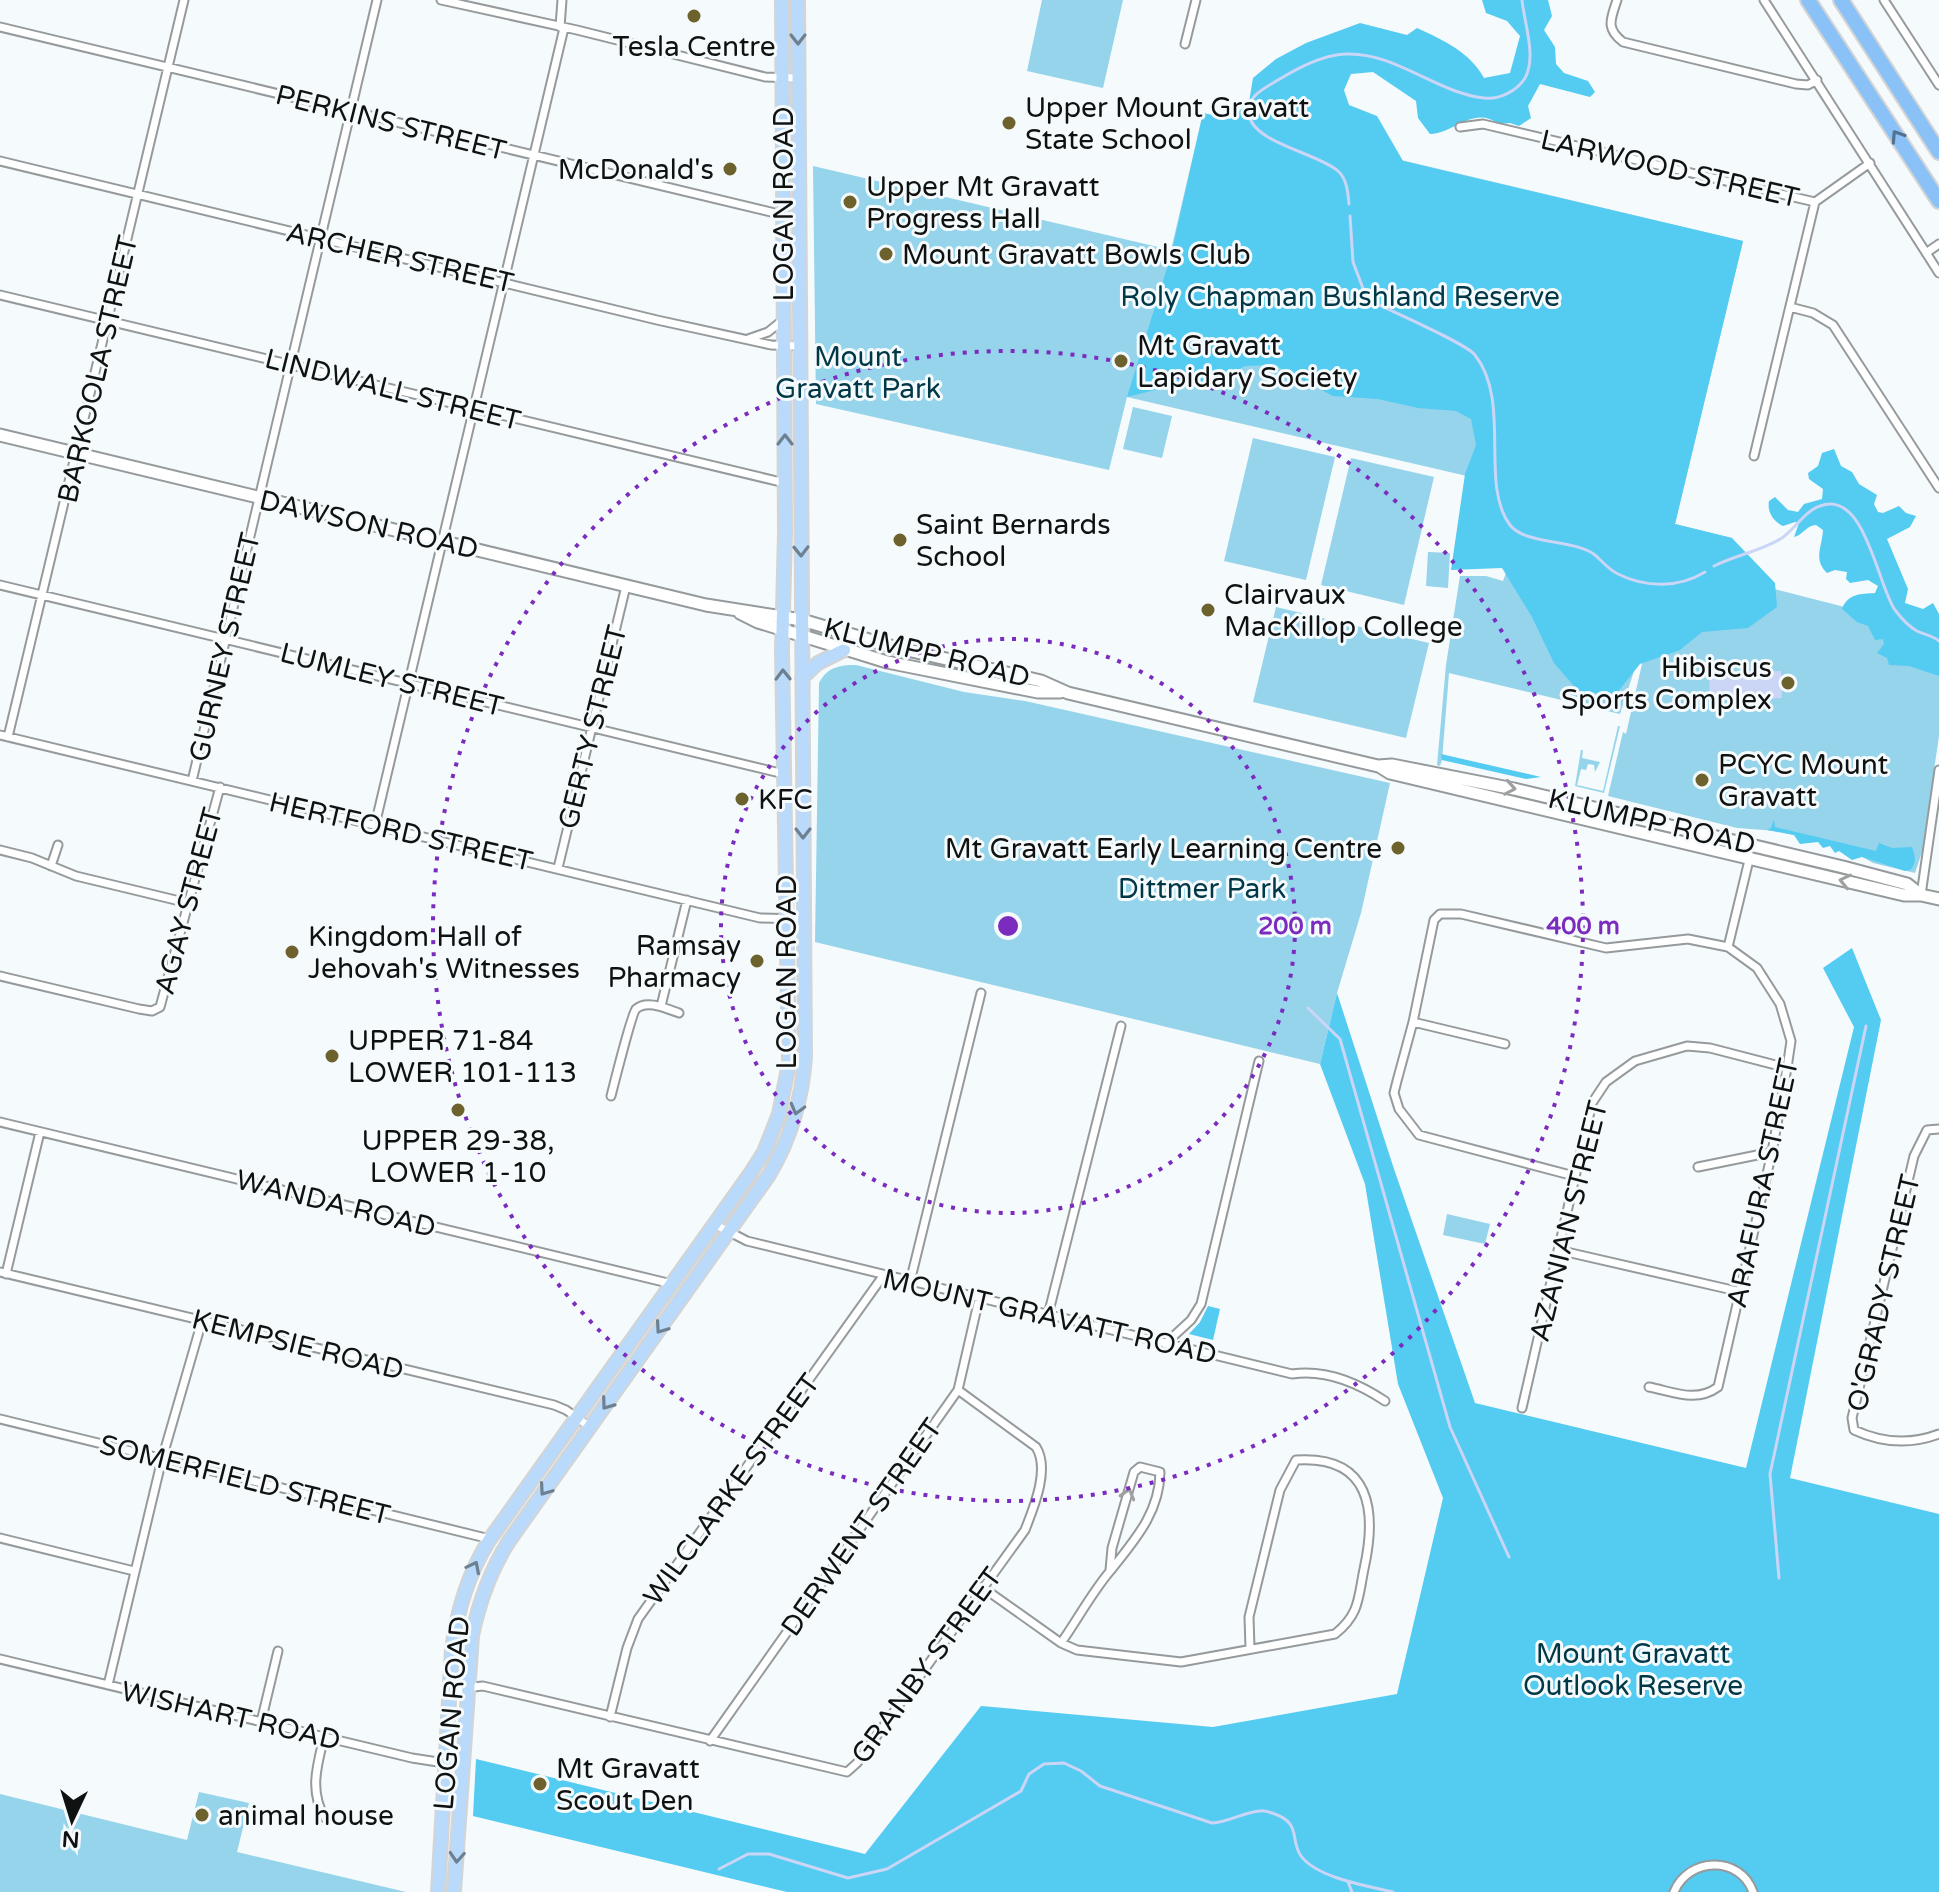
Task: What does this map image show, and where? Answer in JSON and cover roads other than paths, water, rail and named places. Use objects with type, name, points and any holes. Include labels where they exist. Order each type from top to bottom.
[{"type":"highway","points":[[1808,0],[1939,201]]},
{"type":"highway","points":[[1841,0],[1939,152]]},
{"type":"main road","name":"LOGAN ROAD","points":[[438,1892],[452,1649],[459,1606],[472,1570],[490,1539],[764,1152],[784,1097],[789,1063],[783,623],[782,0]]},
{"type":"main road","name":"LOGAN ROAD","points":[[454,1892],[476,1617],[492,1571],[509,1541],[777,1161],[798,1108],[805,1057],[798,0]]},
{"type":"main road","name":"DAWSON ROAD","points":[[0,435],[783,623],[802,636]]},
{"type":"main road","name":"KLUMPP ROAD","points":[[783,623],[802,620],[886,645],[1041,681],[1068,693],[1378,766],[1390,773],[1904,895],[1939,899]]},
{"type":"main road","name":"KLUMPP ROAD","points":[[802,636],[844,650],[961,679],[1038,692],[1068,693]]},
{"type":"main road","points":[[802,678],[818,663],[844,650]]},
{"type":"main road","name":"KLUMPP ROAD","points":[[1378,766],[1392,765],[1514,789],[1752,845],[1907,884],[1921,895]]},
{"type":"street","name":"BARKOOLA STREET","points":[[4,736],[44,595],[184,0]]},
{"type":"street","name":"GURNEY STREET","points":[[192,781],[377,0]]},
{"type":"street","points":[[441,0],[765,77],[798,78]]},
{"type":"street","points":[[375,825],[533,157],[562,28],[562,0]]},
{"type":"street","points":[[1185,44],[1196,0]]},
{"type":"street","points":[[1617,0],[1610,22],[1613,34],[1623,42],[1796,84],[1808,85],[1817,80]]},
{"type":"street","points":[[1764,0],[1870,163],[1932,248],[1939,273]]},
{"type":"street","points":[[1884,0],[1939,85]]},
{"type":"street","name":"PERKINS STREET","points":[[0,27],[783,215]]},
{"type":"street","name":"LARWOOD STREET","points":[[1460,127],[1483,124],[1815,202],[1870,163]]},
{"type":"street","name":"ARCHER STREET","points":[[0,161],[746,339],[800,346]]},
{"type":"street","points":[[1754,456],[1815,202]]},
{"type":"street","name":"LINDWALL STREET","points":[[0,295],[785,483]]},
{"type":"street","points":[[1790,307],[1813,313],[1833,325],[1939,488]]},
{"type":"street","points":[[746,339],[768,332],[784,319]]},
{"type":"street","name":"LUMLEY STREET","points":[[0,585],[784,774]]},
{"type":"street","name":"GERTY STREET","points":[[558,868],[626,586]]},
{"type":"street","name":"HERTFORD STREET","points":[[4,736],[760,918],[804,919]]},
{"type":"street","points":[[1921,895],[1939,770]]},
{"type":"street","name":"AGAY STREET","points":[[0,976],[152,1011],[160,1007],[220,787]]},
{"type":"street","points":[[51,866],[58,845]]},
{"type":"street","points":[[1728,947],[1752,845]]},
{"type":"street","points":[[0,850],[76,876],[188,903]]},
{"type":"street","points":[[661,1006],[687,900]]},
{"type":"street","name":"ARAFURA STREET","points":[[1574,1176],[1419,1135],[1399,1109],[1394,1093],[1413,1022],[1434,920],[1440,914],[1461,914],[1606,948],[1688,939],[1728,947],[1757,968],[1780,1004],[1791,1041],[1787,1068],[1772,1152],[1718,1387],[1707,1395],[1694,1397],[1649,1387]]},
{"type":"street","points":[[910,1282],[981,993]]},
{"type":"street","points":[[611,1096],[635,1009],[661,1006],[679,1013]]},
{"type":"street","points":[[1413,1022],[1505,1044]]},
{"type":"street","points":[[1048,1315],[1121,1026]]},
{"type":"street","name":"AZANIAN STREET","points":[[1522,1408],[1592,1103],[1606,1082],[1635,1061],[1687,1046],[1710,1048],[1787,1068]]},
{"type":"street","points":[[1165,1344],[1191,1320],[1201,1304],[1259,1061]]},
{"type":"street","name":"WANDA ROAD","points":[[0,1122],[672,1284]]},
{"type":"street","name":"O'GRADY STREET","points":[[1939,1129],[1927,1130],[1914,1156],[1852,1418],[1854,1430],[1866,1436],[1900,1443],[1924,1440],[1939,1434]]},
{"type":"street","points":[[3,1273],[40,1132]]},
{"type":"street","points":[[1698,1167],[1772,1152]]},
{"type":"street","name":"MOUNT GRAVATT ROAD","points":[[714,1224],[747,1241],[883,1276],[1292,1374],[1307,1372],[1343,1379],[1365,1387],[1385,1401]]},
{"type":"street","points":[[1558,1250],[1741,1292]]},
{"type":"street","name":"KEMPSIE ROAD","points":[[3,1273],[554,1405],[590,1427]]},
{"type":"street","name":"WILCLARKE STREET","points":[[610,1717],[627,1648],[638,1619],[883,1276]]},
{"type":"street","name":"DERWENT STREET","points":[[710,1741],[958,1390],[979,1299]]},
{"type":"street","points":[[108,1685],[162,1459],[202,1321]]},
{"type":"street","name":"GRANBY STREET","points":[[470,1686],[483,1686],[847,1772],[857,1763],[1025,1530],[1033,1509],[1042,1462],[1036,1447],[958,1390]]},
{"type":"street","name":"SOMERFIELD STREET","points":[[0,1419],[490,1539]]},
{"type":"street","points":[[982,1587],[1061,1643],[1077,1650],[1181,1662],[1335,1634],[1351,1621],[1371,1539],[1370,1506],[1357,1480],[1342,1467],[1314,1459],[1296,1460],[1280,1490],[1249,1617],[1250,1648]]},
{"type":"street","points":[[1061,1643],[1110,1570],[1130,1549],[1160,1493],[1160,1472],[1140,1467],[1134,1472],[1112,1548],[1110,1570]]},
{"type":"street","points":[[0,1538],[134,1571]]},
{"type":"street","points":[[261,1722],[278,1651]]},
{"type":"street","name":"WISHART ROAD","points":[[0,1659],[324,1737],[464,1766]]},
{"type":"street","points":[[450,1697],[470,1686]]},
{"type":"street","points":[[324,1737],[314,1780],[318,1806],[325,1818]]},
{"type":"street","points":[[1674,1892],[1682,1881],[1702,1866],[1723,1865],[1736,1868],[1749,1881],[1753,1892]]},
{"type":"waterway","points":[[1349,204],[1345,182],[1338,171],[1261,133],[1249,114],[1253,97],[1302,67],[1346,54],[1382,59],[1467,95],[1484,98],[1501,96],[1517,87],[1528,70],[1530,50],[1522,0]]},
{"type":"waterway","points":[[1350,216],[1353,262],[1367,299],[1469,350],[1486,374],[1492,396],[1497,488],[1501,508],[1510,525],[1527,536],[1586,550],[1615,572],[1640,582],[1673,583],[1705,572]]},
{"type":"waterway","points":[[1714,566],[1774,542],[1815,508],[1835,505],[1848,511],[1859,525],[1895,610],[1914,629],[1939,641]]},
{"type":"waterway","points":[[1308,1008],[1340,1039],[1450,1427],[1509,1557]]},
{"type":"waterway","points":[[1779,1578],[1770,1474],[1866,1026]]},
{"type":"waterway","points":[[719,1869],[748,1854],[769,1854],[848,1878],[887,1869],[1021,1791],[1029,1774],[1044,1764],[1064,1763],[1081,1771],[1100,1786],[1212,1823],[1254,1812],[1272,1813],[1282,1817],[1292,1827],[1298,1850],[1309,1864],[1344,1880],[1393,1892]]},
{"type":"waterway","points":[[1348,1882],[1352,1892]]},
{"type":"place","name":"Tesla Centre","points":[[694,16]]},
{"type":"place","name":"Upper Mount Gravatt State School","points":[[1009,123]]},
{"type":"place","name":"McDonald's","points":[[730,169]]},
{"type":"place","name":"Upper Mt Gravatt Progress Hall","points":[[850,202]]},
{"type":"place","name":"Mount Gravatt Bowls Club","points":[[886,254]]},
{"type":"place","name":"Mt Gravatt Lapidary Society","points":[[1121,361]]},
{"type":"place","name":"Saint Bernards School","points":[[900,540]]},
{"type":"place","name":"Clairvaux MacKillop College","points":[[1208,610]]},
{"type":"place","name":"Hibiscus Sports Complex","points":[[1788,683]]},
{"type":"place","name":"PCYC Mount Gravatt","points":[[1702,780]]},
{"type":"place","name":"KFC","points":[[742,799]]},
{"type":"place","name":"Mt Gravatt Early Learning Centre","points":[[1398,848]]},
{"type":"place","name":"Kingdom Hall of Jehovah's Witnesses","points":[[292,952]]},
{"type":"place","name":"Ramsay Pharmacy","points":[[757,961]]},
{"type":"place","name":"UPPER 71-84 LOWER 101-113","points":[[332,1056]]},
{"type":"place","name":"UPPER 29-38, LOWER 1-10","points":[[458,1110]]},
{"type":"place","name":"Mt Gravatt Scout Den","points":[[540,1784]]},
{"type":"place","name":"animal house","points":[[202,1815]]},
{"type":"park label","name":"Roly Chapman Bushland Reserve","points":[[1340,296]]},
{"type":"park label","name":"Mount Gravatt Park","points":[[858,372]]},
{"type":"park label","name":"Dittmer Park","points":[[1202,888]]},
{"type":"park label","name":"Mount Gravatt Outlook Reserve","points":[[1633,1669]]}]
